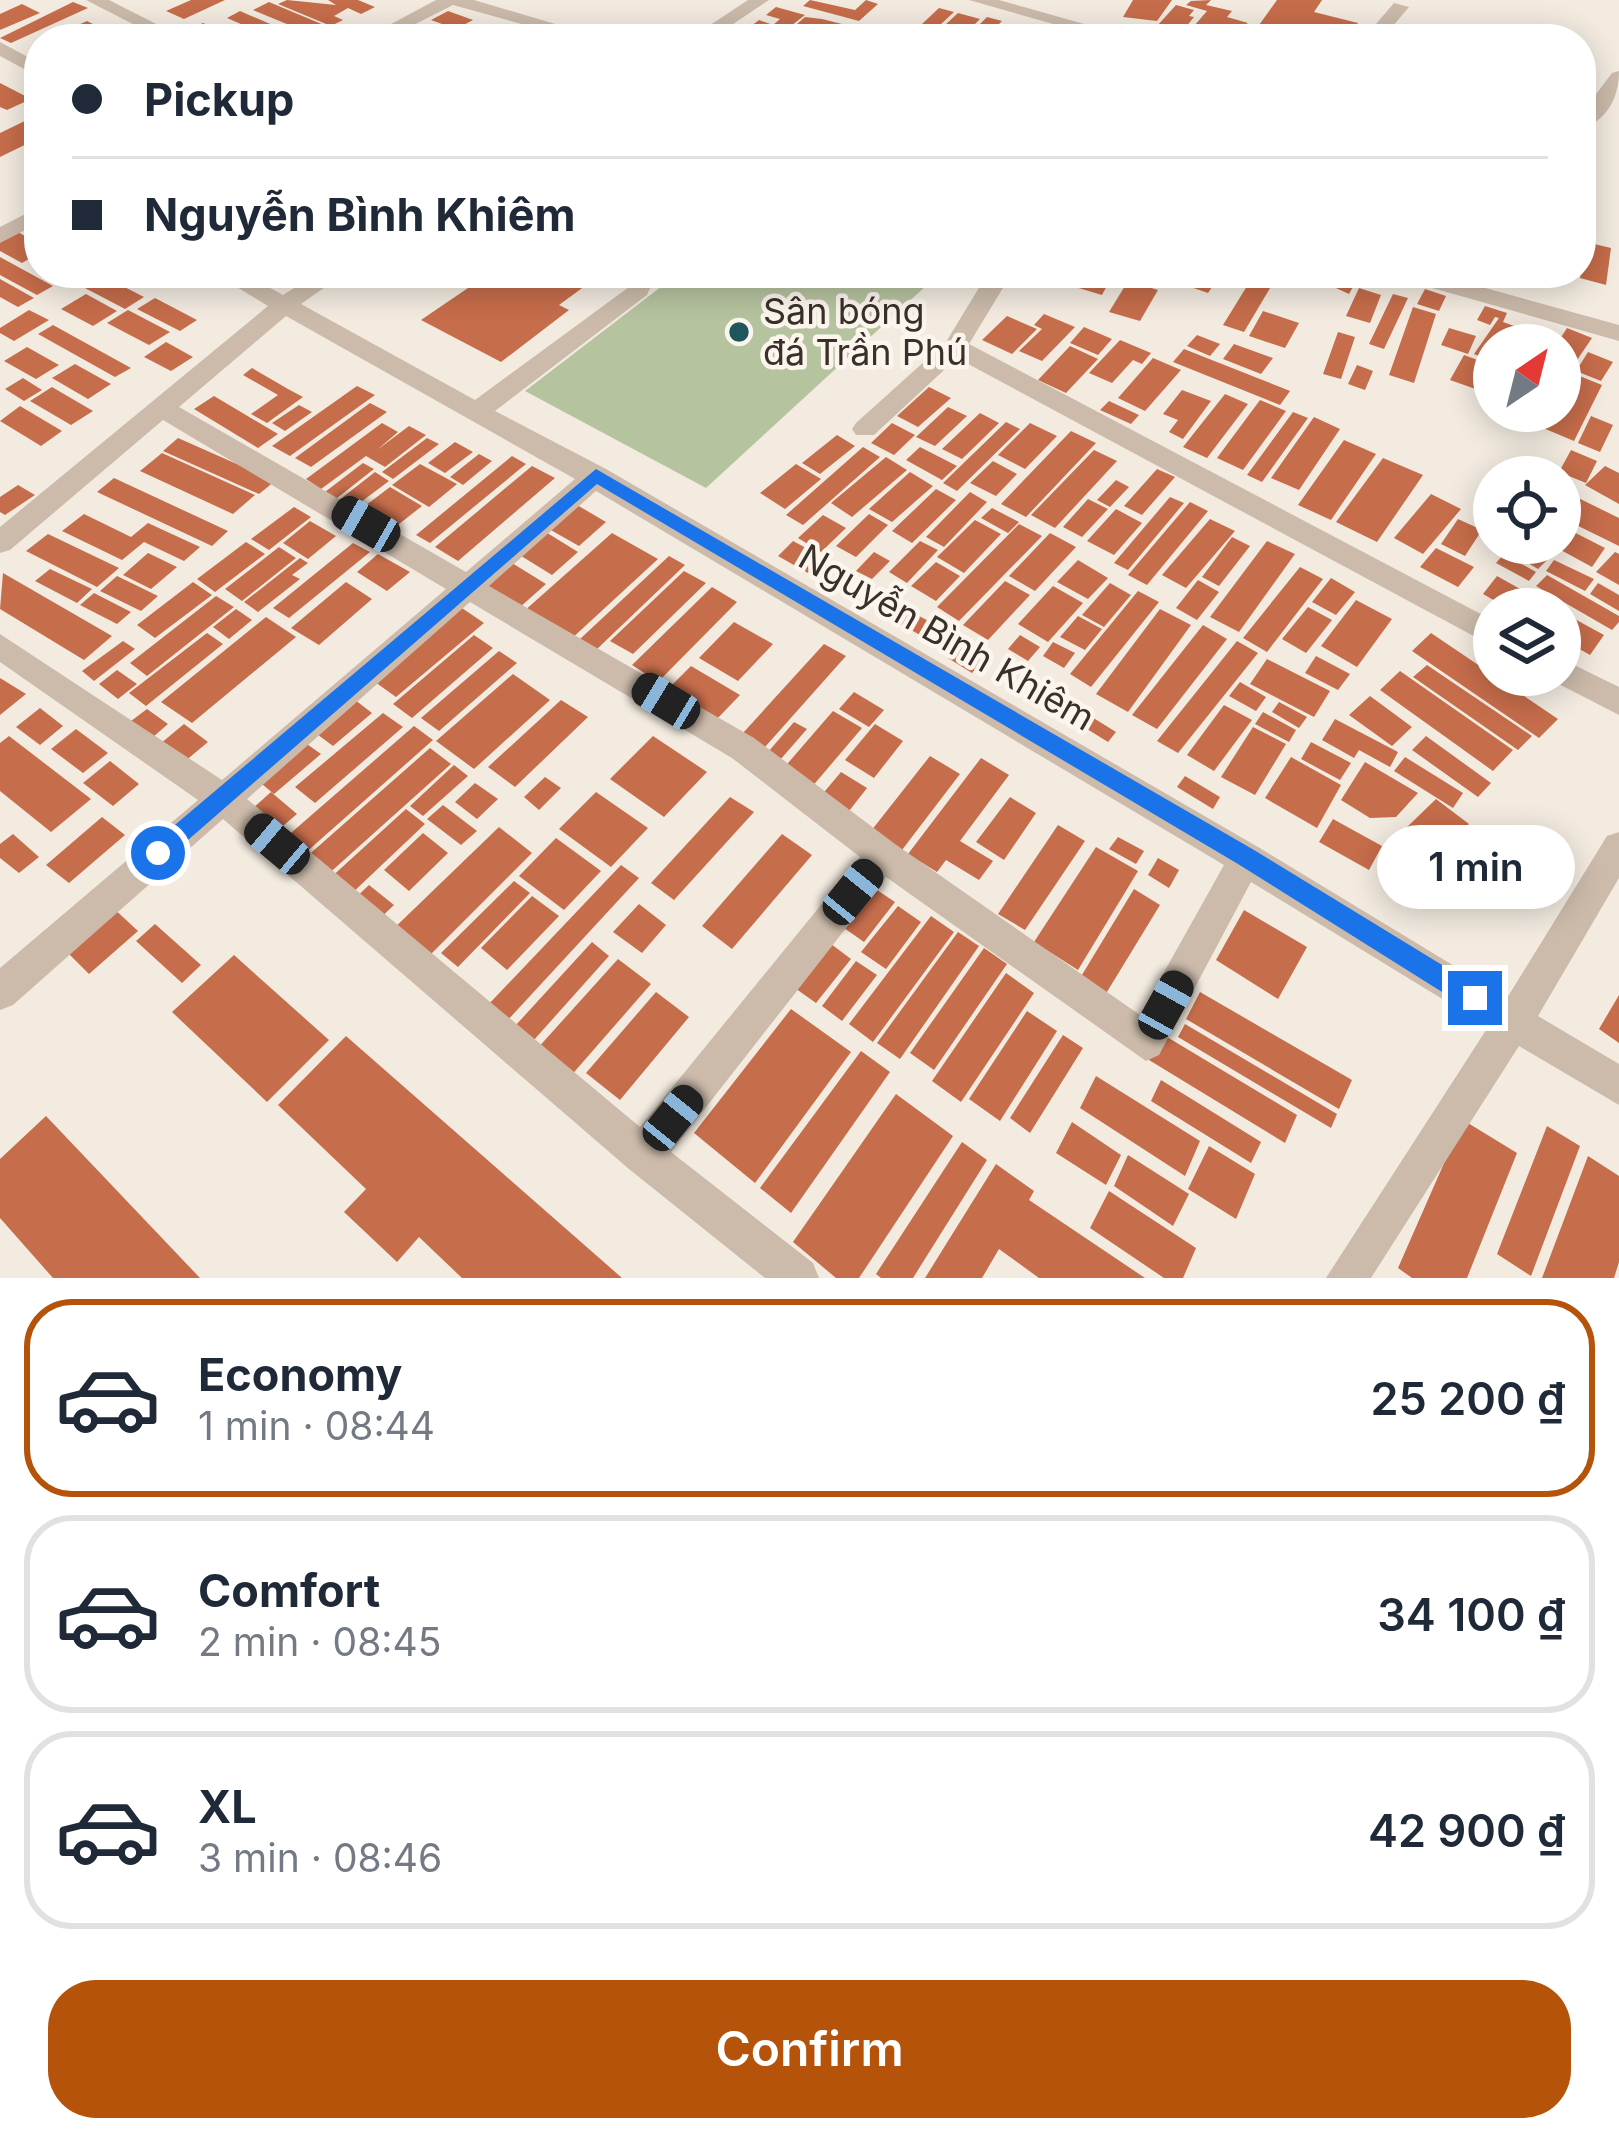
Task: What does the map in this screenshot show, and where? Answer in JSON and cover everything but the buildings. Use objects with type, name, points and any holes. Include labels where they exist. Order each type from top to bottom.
[{"type":"street","points":[[94,0],[145,24]]},
{"type":"street","points":[[403,24],[453,0],[541,24]]},
{"type":"street","points":[[722,24],[760,0]]},
{"type":"street","points":[[978,0],[1075,24]]},
{"type":"street","points":[[1046,16],[1064,0]]},
{"type":"street","points":[[1372,0],[1402,3]]},
{"type":"street","points":[[1596,112],[1619,76]]},
{"type":"street","name":"Nguyễn Bình Khiêm","points":[[254,288],[596,476],[1246,857],[1619,1086]]},
{"type":"street","points":[[0,543],[284,304],[309,288]]},
{"type":"street","points":[[479,410],[640,288]]},
{"type":"street","points":[[865,429],[955,347],[991,288]]},
{"type":"street","points":[[1458,288],[1619,333]]},
{"type":"street","points":[[955,347],[1473,623]]},
{"type":"street","points":[[161,408],[743,748],[883,855],[1146,1042],[1246,857]]},
{"type":"street","points":[[0,992],[596,476]]},
{"type":"street","points":[[0,646],[220,797],[643,1155],[798,1278]]},
{"type":"street","points":[[1581,681],[1619,702]]},
{"type":"street","points":[[1346,1278],[1513,1022],[1619,847]]},
{"type":"street","points":[[643,1155],[883,855]]},
{"type":"green space","name":"Sân bóng đá Trần Phú","points":[[659,288],[924,288],[706,488],[525,391]]},
{"type":"place","name":"Sân bóng đá Trần Phú","points":[[739,332]]},
{"type":"route","points":[[158,853],[596,476],[1246,857],[1475,998]]}]
